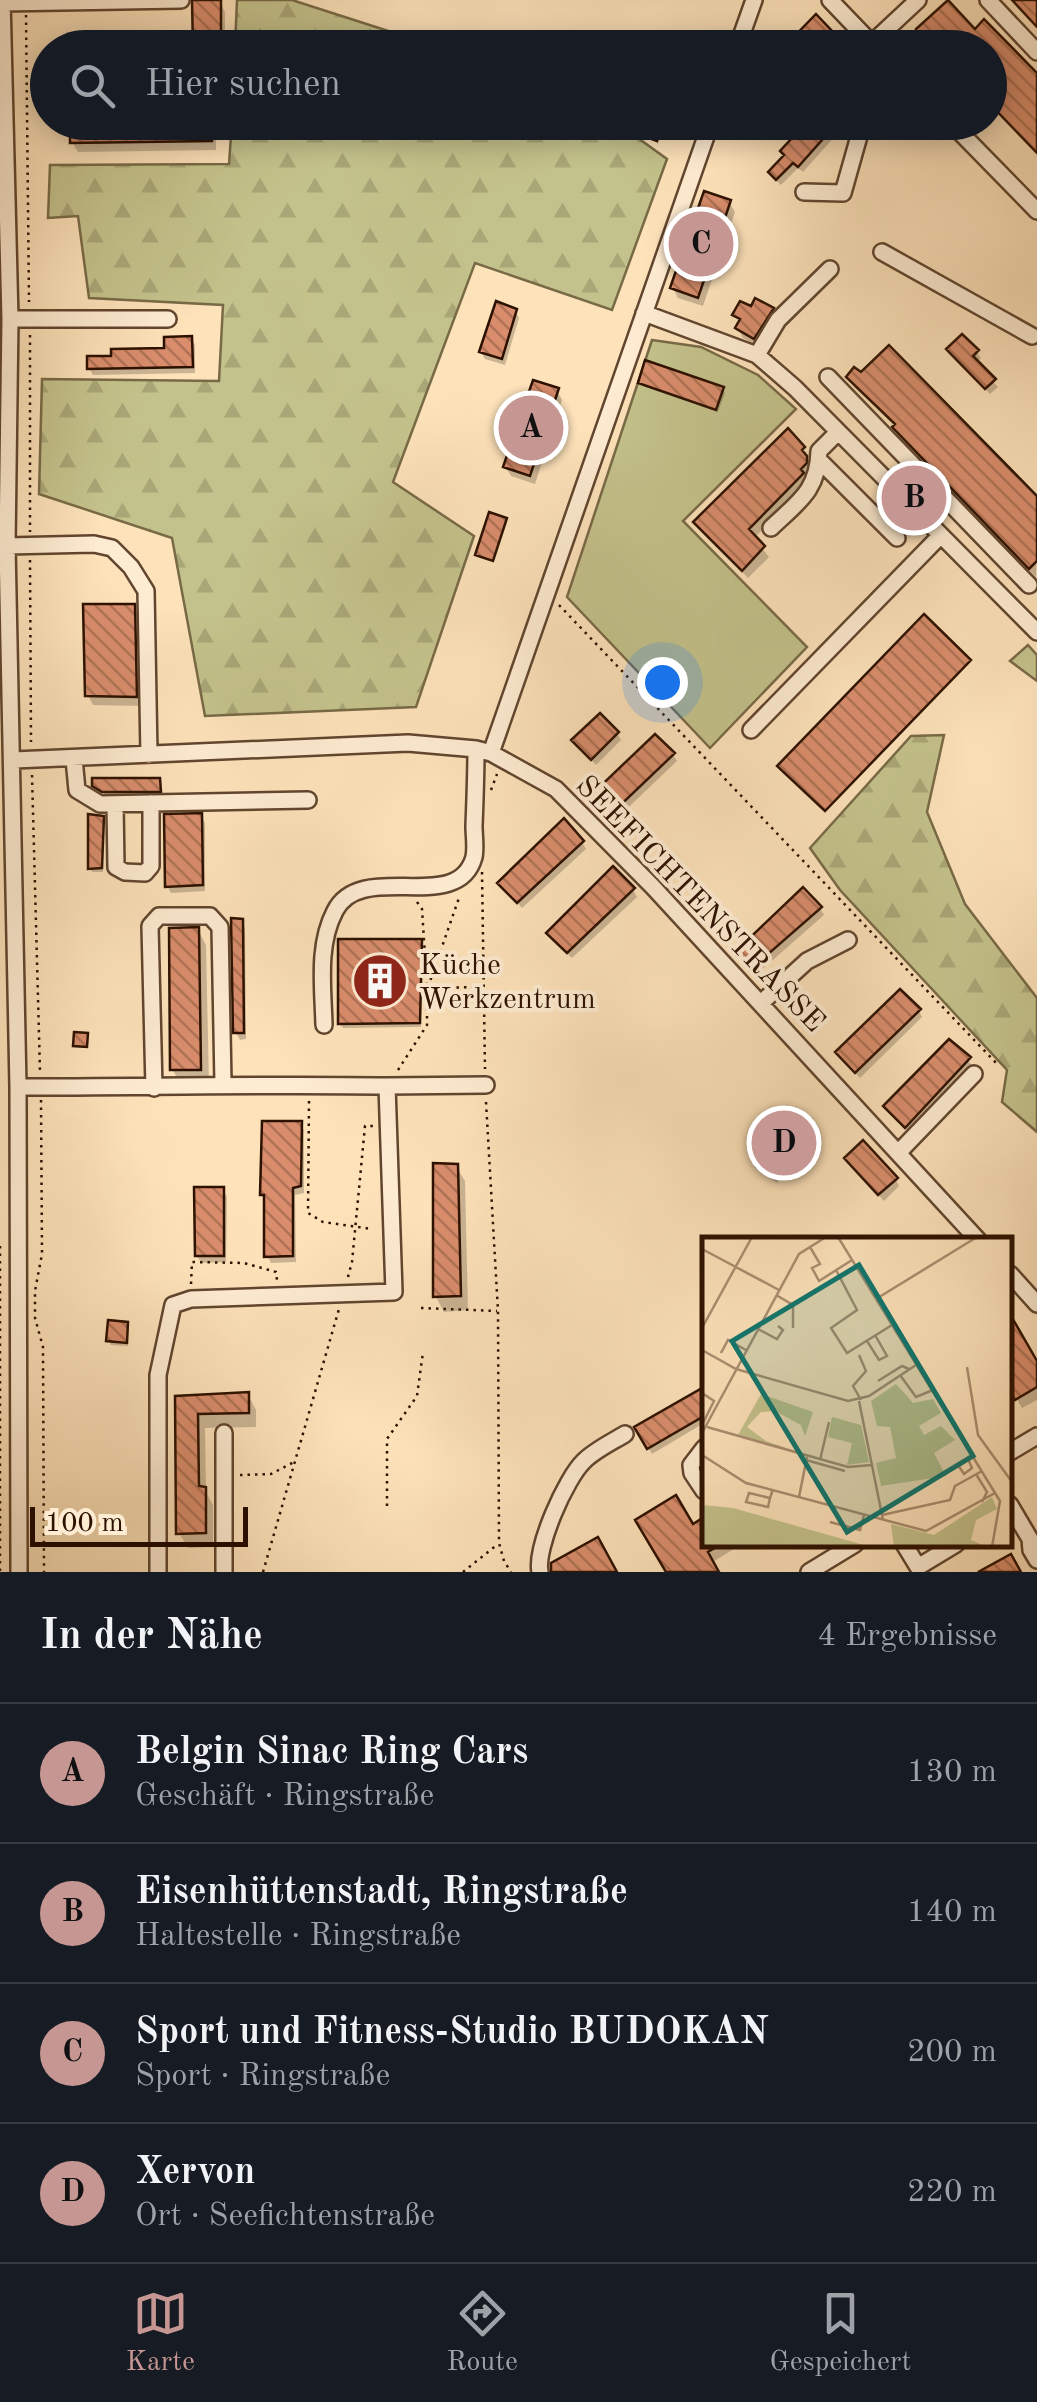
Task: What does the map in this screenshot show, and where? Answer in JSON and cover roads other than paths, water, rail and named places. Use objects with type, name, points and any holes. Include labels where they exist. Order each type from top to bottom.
[{"type":"street","points":[[19,1572],[9,1302],[18,1087],[8,546],[10,319],[2,1],[181,0]]},
{"type":"street","points":[[743,30],[754,0]]},
{"type":"street","points":[[830,0],[859,30]]},
{"type":"street","points":[[889,30],[918,0]]},
{"type":"street","points":[[988,0],[1037,52]]},
{"type":"street","points":[[324,1025],[323,954],[336,907],[351,892],[376,886],[442,886],[460,877],[474,858],[490,754],[705,140]]},
{"type":"street","points":[[804,192],[844,194],[858,140]]},
{"type":"street","points":[[967,140],[1037,212]]},
{"type":"street","points":[[882,252],[1035,336]]},
{"type":"street","points":[[757,356],[778,320],[830,269]]},
{"type":"street","points":[[644,313],[734,344],[757,356],[795,388],[1037,632]]},
{"type":"street","points":[[10,319],[168,319]]},
{"type":"street","points":[[828,377],[1033,581],[1009,604]]},
{"type":"street","points":[[858,453],[880,431]]},
{"type":"street","points":[[771,528],[812,488],[819,451],[838,432]]},
{"type":"street","points":[[818,460],[897,538]]},
{"type":"street","points":[[752,730],[940,535]]},
{"type":"street","points":[[8,546],[94,544],[112,548],[131,566],[146,591],[149,755]]},
{"type":"street","name":"SEEFICHTENSTRASSE","points":[[14,760],[408,743],[490,754],[556,789],[653,887],[975,1237]]},
{"type":"street","points":[[74,758],[78,790],[100,804],[308,800]]},
{"type":"street","points":[[115,804],[116,866],[125,872],[145,873],[151,866],[151,803]]},
{"type":"street","points":[[154,1088],[150,926],[158,916],[210,916],[220,926],[223,1084]]},
{"type":"street","points":[[760,1003],[807,962],[848,940]]},
{"type":"street","points":[[898,1153],[974,1074]]},
{"type":"street","points":[[18,1087],[486,1085]]},
{"type":"street","points":[[158,1572],[158,1374],[173,1305],[191,1299],[394,1292],[389,1125],[392,1086]]},
{"type":"street","points":[[1012,1276],[1037,1304]]},
{"type":"street","points":[[224,1434],[224,1572]]},
{"type":"street","points":[[540,1572],[542,1547],[557,1506],[582,1462],[624,1434]]},
{"type":"street","points":[[1012,1451],[1037,1436]]},
{"type":"street","points":[[702,1451],[691,1465],[702,1488]]},
{"type":"street","points":[[1012,1508],[1037,1560]]},
{"type":"street","points":[[809,1572],[845,1547]]},
{"type":"street","points":[[906,1547],[918,1568],[951,1547]]},
{"type":"place","name":"Sport und Fitness-Studio BUDOKAN","points":[[701,244]]},
{"type":"place","name":"Belgin Sinac Ring Cars","points":[[531,428]]},
{"type":"place","name":"Eisenhüttenstadt, Ringstraße","points":[[914,498]]},
{"type":"place","name":"Küche Werkzentrum","points":[[380,981]]},
{"type":"place","name":"Xervon","points":[[784,1143]]}]
